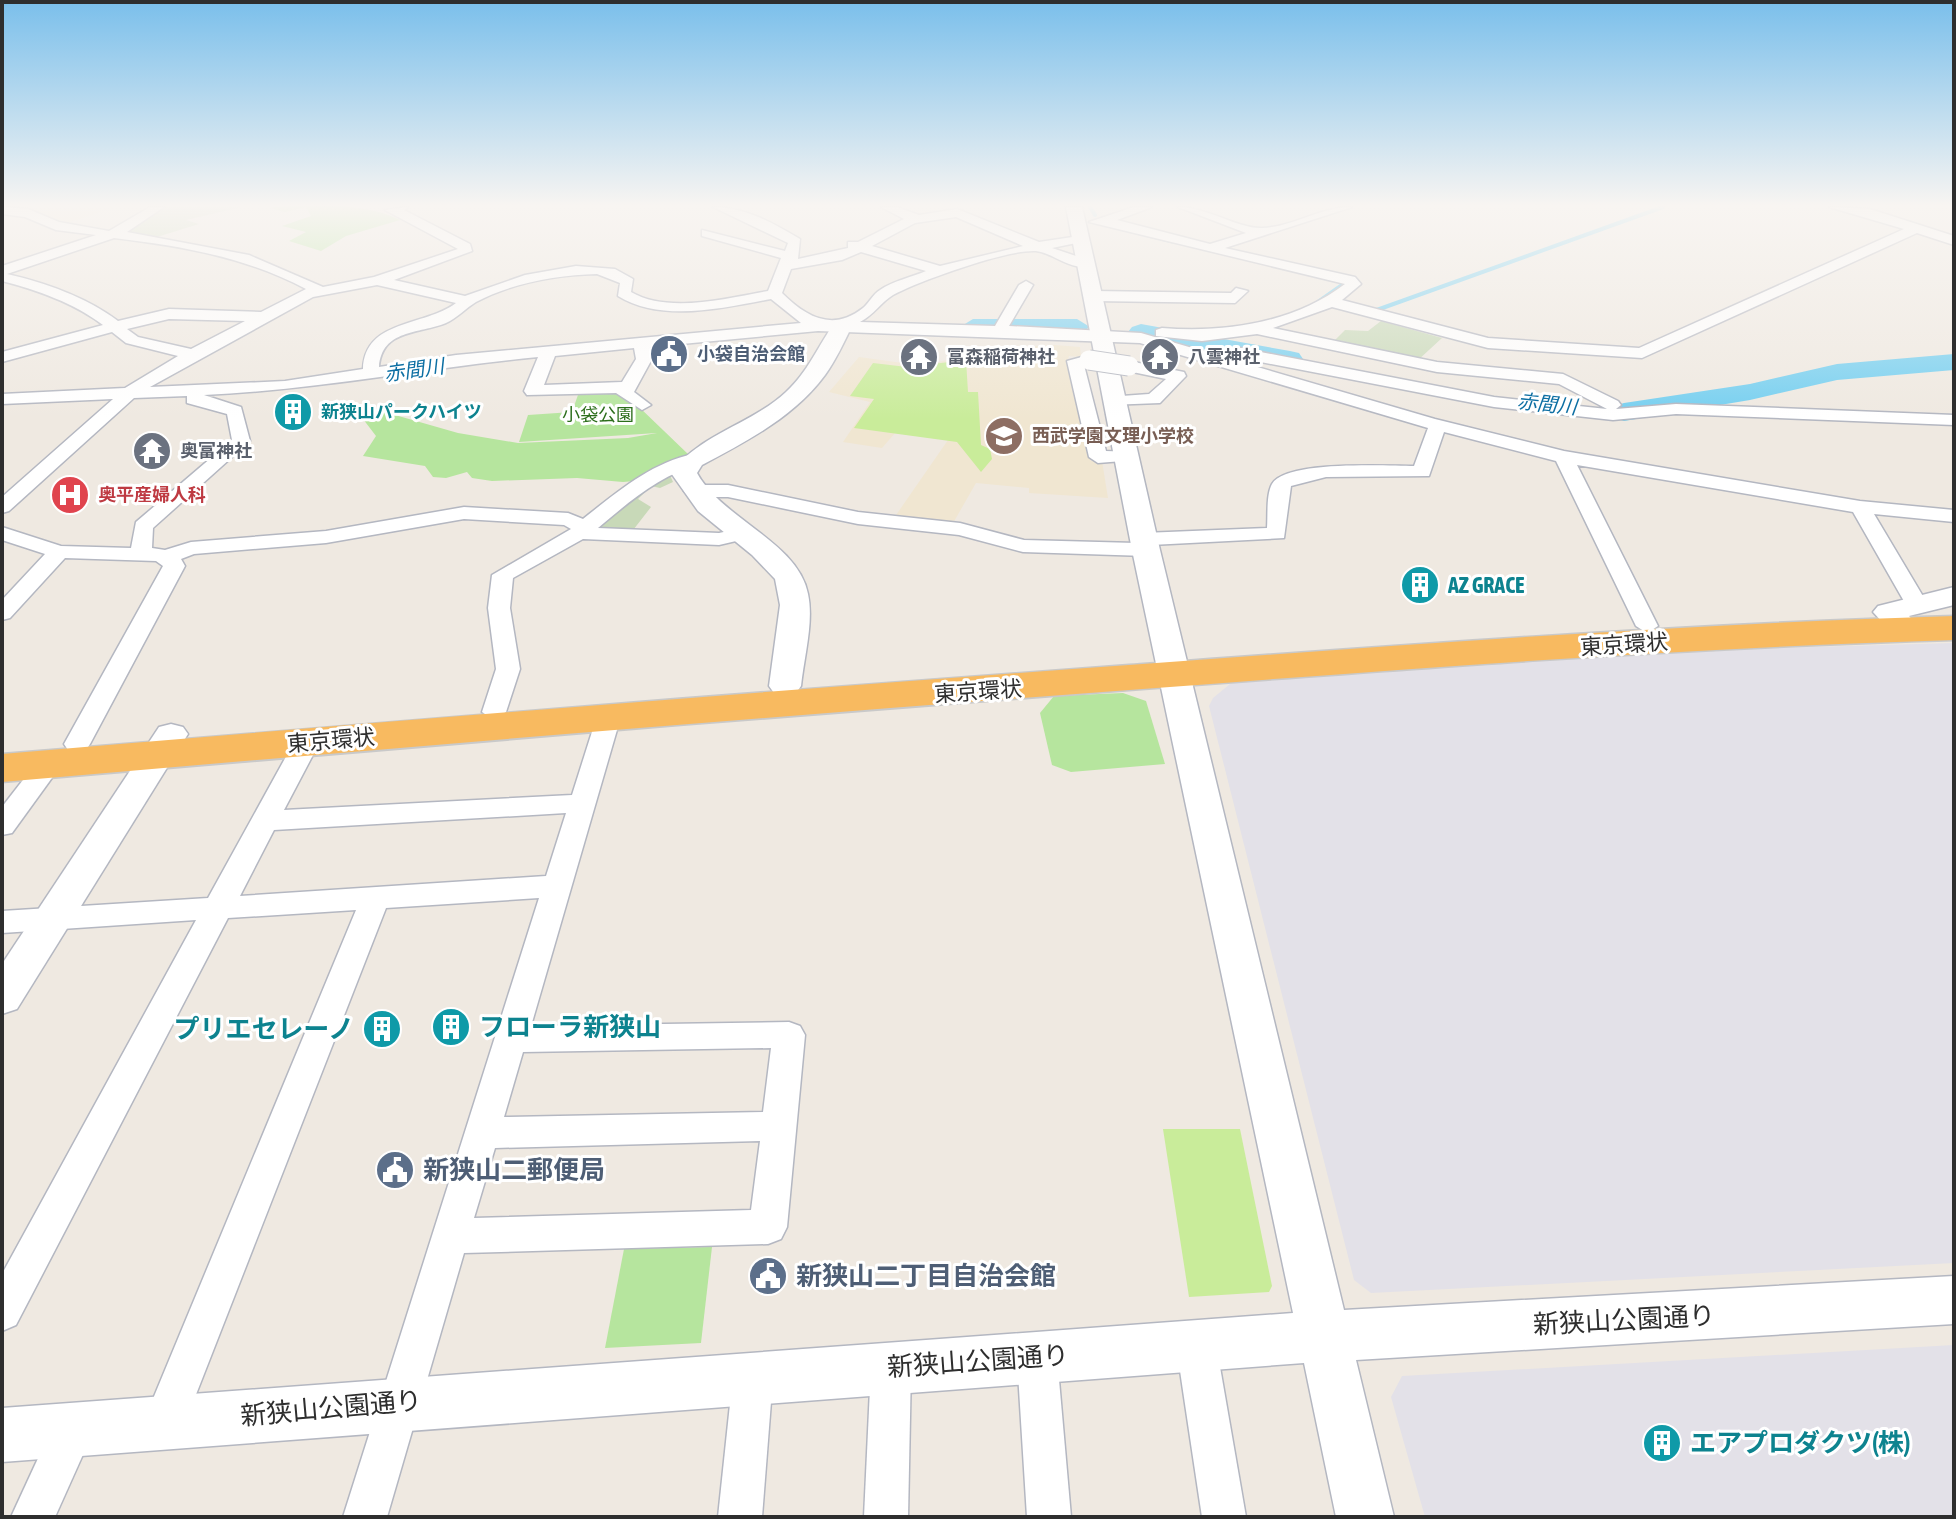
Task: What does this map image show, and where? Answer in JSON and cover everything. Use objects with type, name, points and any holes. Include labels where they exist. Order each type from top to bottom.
[{"type":"highway","name":"東京環状","points":[[164,745],[609,716],[1172,665],[1434,636],[1954,612]]},
{"type":"highway","name":"東京環状","points":[[2,768],[63,754],[785,686],[1751,634],[1903,615],[1954,628]]},
{"type":"highway","name":"東京環状","points":[[2,750],[63,754]]},
{"type":"street","points":[[5,278],[67,298],[117,327],[132,340],[193,355]]},
{"type":"street","points":[[295,278],[317,289],[314,293]]},
{"type":"street","points":[[2,507],[129,394],[193,355],[314,293],[386,278]]},
{"type":"street","points":[[371,373],[371,359],[385,338],[448,316],[468,301],[536,278]]},
{"type":"street","points":[[625,278],[628,282],[623,293],[628,298],[658,304],[707,304],[774,294]]},
{"type":"street","points":[[774,294],[781,278]]},
{"type":"street","points":[[774,294],[789,309],[837,325],[868,312],[885,293],[923,278]]},
{"type":"street","points":[[1090,278],[1144,544],[1365,1517]]},
{"type":"street","points":[[1226,349],[1257,329],[1327,303],[1354,282],[1338,278]]},
{"type":"street","points":[[1327,303],[1488,343],[1599,353],[1642,353],[1807,278]]},
{"type":"street","points":[[377,281],[468,301]]},
{"type":"street","points":[[992,327],[1026,285]]},
{"type":"street","points":[[1093,296],[1235,298],[1241,291]]},
{"type":"street","points":[[1175,299],[1188,309],[1186,336]]},
{"type":"street","points":[[2,357],[180,314],[262,317]]},
{"type":"street","points":[[494,712],[508,669],[499,608],[503,575],[582,530],[636,486],[667,472],[674,464],[693,460],[748,430],[793,398],[817,371],[837,325]]},
{"type":"street","points":[[3,399],[285,386],[456,360],[546,356],[837,325],[1101,330],[1186,336],[1439,426],[1564,457],[1860,507],[1954,516]]},
{"type":"street","points":[[1257,329],[1437,367],[1563,379],[1612,405]]},
{"type":"street","points":[[1101,330],[1226,349],[1494,402],[1613,415],[1691,409],[1954,420]]},
{"type":"street","points":[[642,345],[644,359],[624,387],[625,396],[642,405]]},
{"type":"street","points":[[546,356],[533,391],[624,387]]},
{"type":"street","points":[[1114,401],[1154,399],[1178,376],[1089,360],[1075,361],[1098,457],[1128,456]]},
{"type":"street","points":[[141,554],[143,526],[241,441],[235,411],[211,401],[173,397],[179,390]]},
{"type":"street","points":[[694,491],[728,491],[858,518],[960,529],[1023,546],[1144,544],[1277,534],[1280,487],[1284,482],[1326,471],[1422,472],[1432,436],[1439,426]]},
{"type":"street","points":[[1564,457],[1647,626]]},
{"type":"street","points":[[693,460],[684,473],[694,491],[786,575],[794,592],[785,686]]},
{"type":"street","points":[[1860,507],[1903,615],[1954,596]]},
{"type":"street","points":[[2,533],[59,552],[167,557],[191,548],[326,537],[464,513],[568,519],[582,530],[719,539],[742,534]]},
{"type":"street","points":[[2,613],[59,552]]},
{"type":"street","points":[[2,826],[63,754],[174,566],[167,557]]},
{"type":"street","points":[[365,1517],[609,716]]},
{"type":"street","points":[[2,998],[164,745]]},
{"type":"street","points":[[2,1312],[301,753]]},
{"type":"street","points":[[262,821],[582,803]]},
{"type":"street","points":[[2,922],[556,886]]},
{"type":"street","points":[[164,1423],[376,896]]},
{"type":"street","points":[[449,1236],[768,1227],[789,1035],[510,1039]]},
{"type":"street","points":[[482,1133],[780,1126]]},
{"type":"street","name":"新狭山公園通り","points":[[2,1435],[399,1402],[1196,1344],[1954,1300]]},
{"type":"street","points":[[1196,1344],[1224,1517]]},
{"type":"street","points":[[1037,1357],[1049,1517]]},
{"type":"street","points":[[886,1517],[891,1367]]},
{"type":"street","points":[[740,1517],[753,1376]]},
{"type":"street","points":[[33,1517],[73,1430]]},
{"type":"shaded area","name":"西武学園文理小学校","points":[[1080,347],[1081,357],[1069,356],[1068,360],[1091,461],[1102,461],[1108,498],[1029,493],[1029,488],[976,483],[952,525],[894,518],[948,440],[896,432],[882,448],[843,442],[870,402],[829,392],[859,357],[910,364],[934,363],[999,348]]},
{"type":"shaded area","points":[[1954,643],[1954,1263],[1371,1293],[1354,1280],[1209,706],[1213,698],[1230,684],[1240,681],[1363,671],[1674,651]]},
{"type":"shaded area","points":[[1954,1345],[1954,1517],[1425,1517],[1391,1397],[1402,1376]]},
{"type":"green space","points":[[1381,321],[1442,338],[1417,361],[1332,343],[1345,330],[1368,331]]},
{"type":"green space","points":[[966,360],[968,392],[978,392],[981,445],[990,449],[992,459],[981,472],[957,442],[854,428],[874,399],[850,396],[873,363],[907,367]]},
{"type":"green space","name":"小袋公園","points":[[619,391],[621,397],[638,406],[689,455],[646,480],[623,482],[577,478],[492,481],[472,478],[467,472],[446,478],[433,477],[425,466],[363,456],[376,436],[363,419],[381,411],[458,433],[518,443],[628,438],[657,433],[519,442],[528,415],[572,412],[579,392]]},
{"type":"green space","points":[[669,473],[673,482],[660,488],[651,486],[638,499],[651,507],[630,534],[590,532],[626,495]]},
{"type":"green space","points":[[1123,693],[1146,701],[1165,764],[1071,772],[1052,765],[1040,713],[1054,696]]},
{"type":"green space","points":[[1163,1129],[1240,1129],[1272,1286],[1269,1292],[1189,1297]]},
{"type":"green space","points":[[712,1247],[701,1343],[605,1348],[624,1249]]},
{"type":"waterway","points":[[1374,311],[1466,278]]},
{"type":"waterway","points":[[1318,302],[1345,283],[1339,281]]},
{"type":"waterway","name":"赤間川","points":[[973,327],[1077,327]]},
{"type":"waterway","name":"赤間川","points":[[1141,332],[1290,359]]},
{"type":"waterway","name":"赤間川","points":[[1624,412],[1750,392],[1837,372],[1954,362]]},
{"type":"place","name":"小袋自治会館","points":[[669,354]]},
{"type":"place","name":"冨森稲荷神社","points":[[919,357]]},
{"type":"place","name":"八雲神社","points":[[1160,357]]},
{"type":"place","name":"新狭山パークハイツ","points":[[293,412]]},
{"type":"place","name":"西武学園文理小学校","points":[[1004,436]]},
{"type":"place","name":"奥富神社","points":[[152,451]]},
{"type":"place","name":"奥平産婦人科","points":[[70,495]]},
{"type":"place","name":"AZ GRACE","points":[[1420,585]]},
{"type":"place","name":"フローラ新狭山","points":[[451,1027]]},
{"type":"place","name":"プリエセレーノ","points":[[382,1029]]},
{"type":"place","name":"新狭山二郵便局","points":[[395,1170]]},
{"type":"place","name":"新狭山二丁目自治会館","points":[[768,1276]]},
{"type":"place","name":"エアプロダクツ(株)","points":[[1662,1443]]}]
